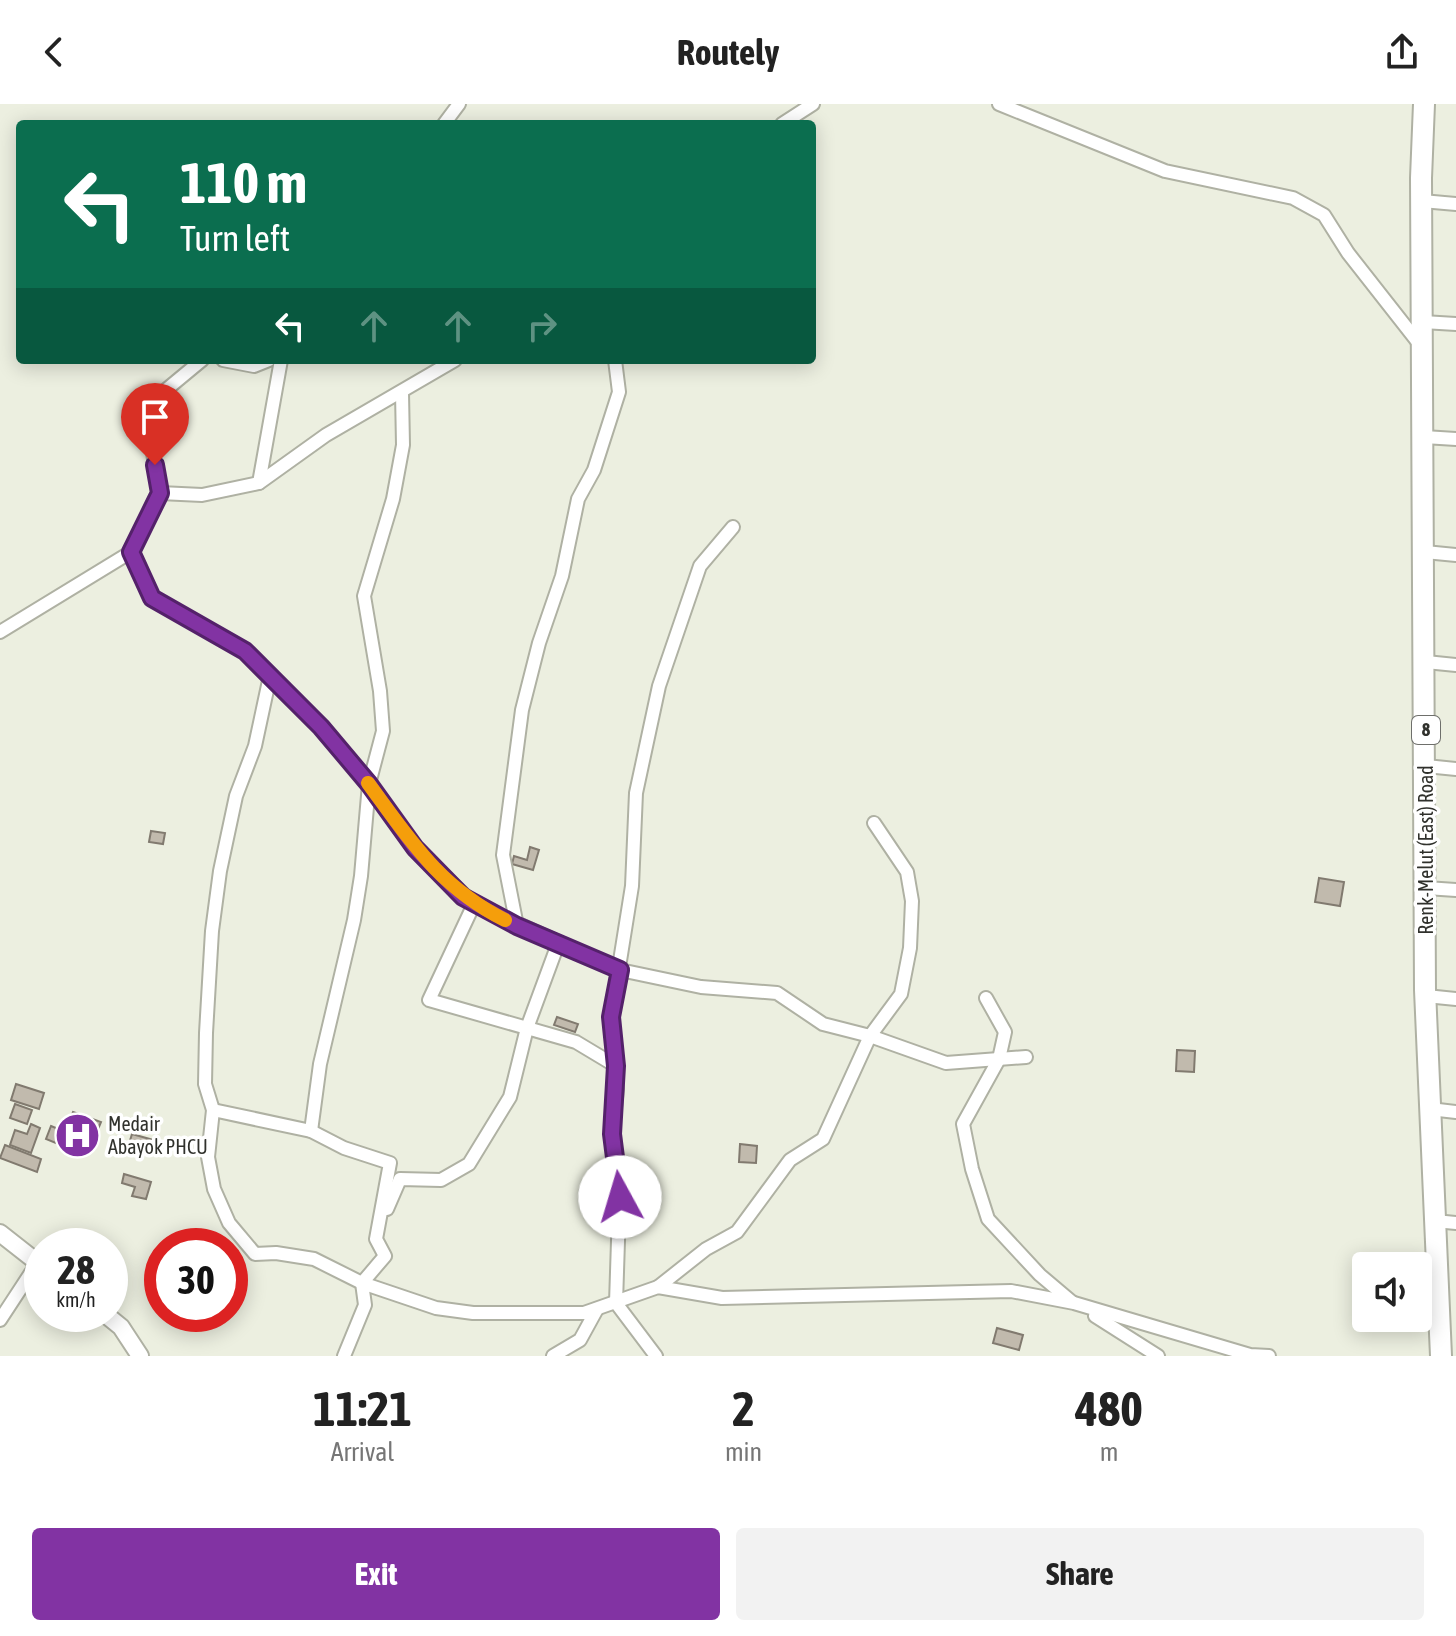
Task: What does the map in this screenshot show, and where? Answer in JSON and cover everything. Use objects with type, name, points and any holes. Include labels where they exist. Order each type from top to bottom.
[{"type":"main road","name":"Renk-Melut (East) Road","points":[[1424,104],[1426,996],[1430,1109],[1446,1222],[1448,1335],[1441,1356]]},
{"type":"street","points":[[788,120],[813,104]]},
{"type":"street","points":[[999,104],[1165,171],[1293,198],[1324,215],[1348,253],[1423,348]]},
{"type":"street","points":[[1422,201],[1456,204]]},
{"type":"street","points":[[1423,322],[1456,324]]},
{"type":"street","points":[[0,632],[131,552],[160,493],[150,436],[167,389],[197,364]]},
{"type":"street","points":[[259,483],[280,364]]},
{"type":"street","points":[[160,493],[202,495],[259,483],[326,435],[449,364]]},
{"type":"street","points":[[517,926],[503,855],[522,710],[539,643],[562,576],[578,499],[594,470],[619,392],[616,364]]},
{"type":"street","points":[[311,1131],[320,1064],[359,890],[369,784],[383,731],[380,691],[364,596],[393,499],[400,459],[402,393]]},
{"type":"street","points":[[1424,437],[1456,439]]},
{"type":"street","points":[[656,1356],[616,1303],[620,1179],[612,1134],[616,1066],[611,1017],[632,886],[636,793],[659,686],[700,566],[733,527]]},
{"type":"street","points":[[131,552],[152,598],[245,651],[321,727],[369,784],[415,848],[474,904],[620,970],[701,987],[777,993],[823,1024],[870,1036],[946,1063],[1026,1057]]},
{"type":"street","points":[[1425,552],[1456,555]]},
{"type":"street","points":[[1426,662],[1456,665]]},
{"type":"street","points":[[270,676],[255,746],[236,796],[212,931],[205,1084],[213,1110],[208,1157],[214,1189],[229,1223],[255,1254],[276,1253],[314,1259],[362,1283],[436,1308],[473,1313],[584,1313],[658,1287],[706,1249],[737,1232],[790,1160],[823,1139],[870,1036],[901,994],[910,948],[912,901],[907,872],[874,823]]},
{"type":"street","points":[[1426,766],[1456,769]]},
{"type":"street","points":[[1426,888],[1456,890]]},
{"type":"street","points":[[474,904],[429,1000],[576,1042],[616,1066]]},
{"type":"street","points":[[376,1239],[400,1179],[441,1180],[469,1164],[510,1097],[527,1028],[558,944]]},
{"type":"street","points":[[1426,996],[1456,999]]},
{"type":"street","points":[[986,998],[1005,1032],[999,1059],[963,1124],[988,1219],[1040,1275],[1074,1303],[1158,1356]]},
{"type":"street","points":[[1430,1109],[1456,1112]]},
{"type":"street","points":[[213,1110],[311,1131],[344,1148],[390,1163],[376,1239],[385,1256],[362,1283],[365,1305],[344,1356]]},
{"type":"street","points":[[0,1233],[24,1252]]},
{"type":"street","points":[[0,1320],[24,1286]]},
{"type":"street","points":[[658,1287],[722,1298],[1011,1291],[1074,1303],[1250,1355],[1269,1356]]},
{"type":"street","points":[[553,1356],[580,1340],[597,1309]]},
{"type":"street","points":[[124,1332],[134,1353]]},
{"type":"building","points":[[151,831],[165,833],[163,844],[149,842]]},
{"type":"building","points":[[530,847],[539,850],[533,870],[512,864],[514,856],[527,860]]},
{"type":"building","points":[[1319,878],[1344,882],[1340,906],[1315,902]]},
{"type":"building","points":[[557,1017],[578,1024],[575,1032],[554,1025]]},
{"type":"building","points":[[1177,1050],[1195,1051],[1194,1072],[1176,1071]]},
{"type":"building","points":[[16,1084],[44,1093],[39,1109],[11,1100]]},
{"type":"building","points":[[15,1104],[32,1110],[27,1124],[10,1118]]},
{"type":"building","points":[[73,1112],[101,1122],[96,1134],[69,1124]]},
{"type":"building","points":[[31,1124],[40,1128],[31,1153],[10,1145],[15,1130],[27,1134]]},
{"type":"building","points":[[51,1126],[68,1133],[63,1146],[46,1139]]},
{"type":"building","points":[[132,1134],[157,1141],[153,1155],[128,1147]]},
{"type":"building","points":[[740,1144],[757,1146],[756,1163],[739,1162]]},
{"type":"building","points":[[5,1145],[41,1159],[37,1172],[0,1158]]},
{"type":"building","points":[[124,1174],[151,1182],[146,1199],[132,1196],[135,1187],[122,1183]]},
{"type":"building","points":[[997,1328],[1023,1335],[1019,1350],[993,1343]]},
{"type":"slow traffic","points":[[368,783],[415,848],[463,897],[505,920]]},
{"type":"place","name":"Medair Abayok PHCU","points":[[77,1135]]},
{"type":"route","points":[[155,465],[160,493],[131,552],[152,598],[245,651],[321,727],[369,784],[415,848],[463,897],[517,926],[620,970],[611,1017],[617,1089],[612,1134],[620,1197]]}]
